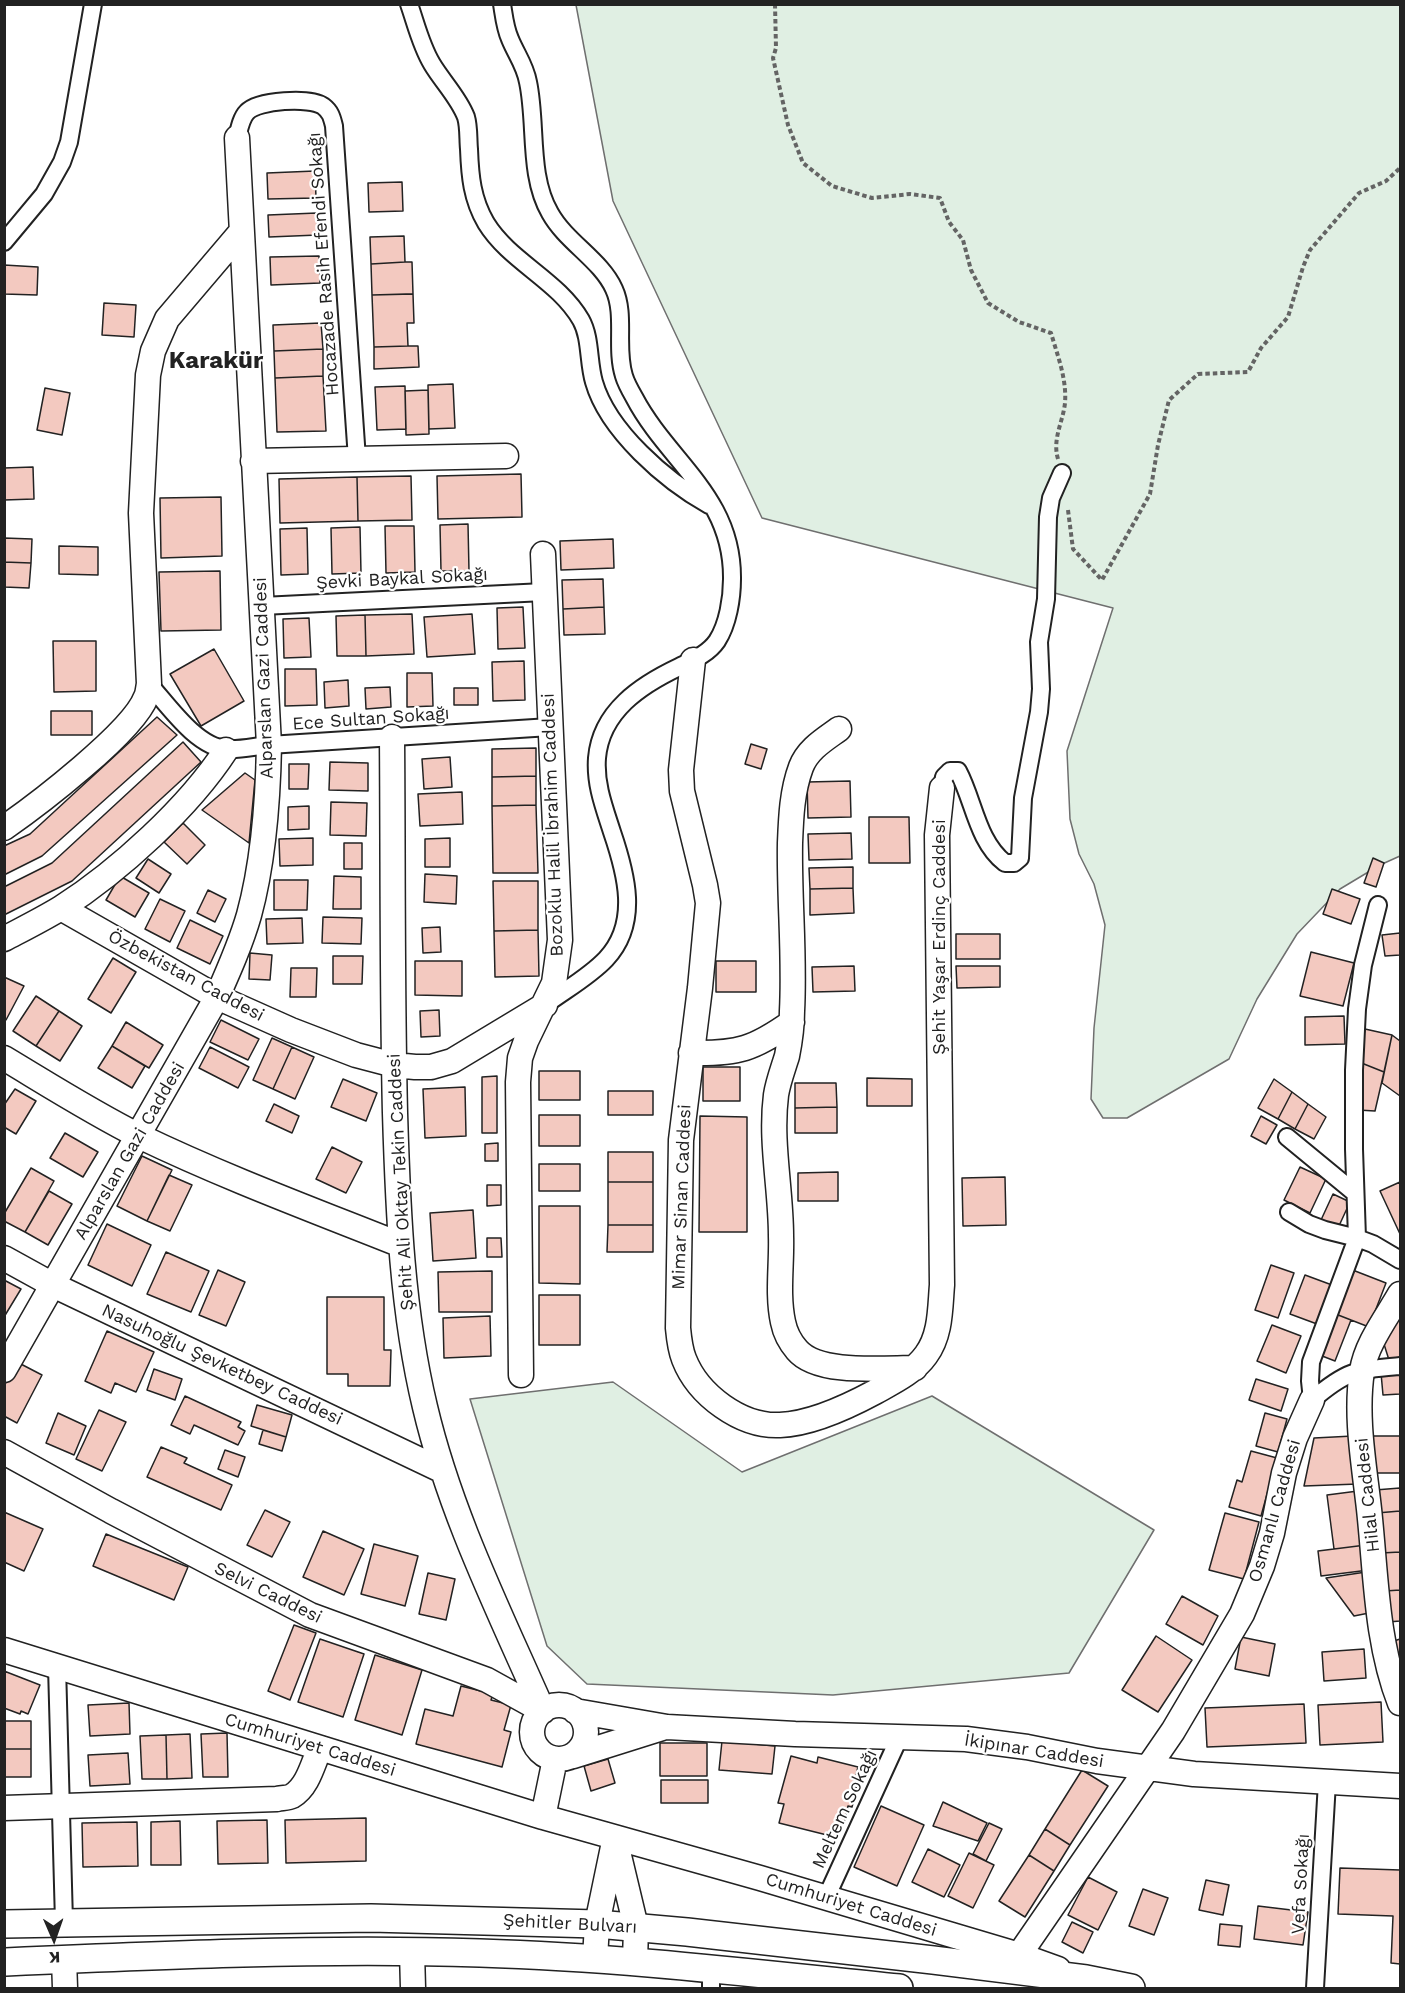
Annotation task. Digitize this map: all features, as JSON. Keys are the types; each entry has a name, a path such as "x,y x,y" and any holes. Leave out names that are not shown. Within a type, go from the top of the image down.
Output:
{"main road":[{"name":"Şehitler Bulvarı","path":"4,1924 371,1918 597,1924 1086,1979 1131,1989"},
{"name":"Şehitler Bulvarı","path":"4,1962 216,1954 412,1952 635,1962 711,1979 899,1989"}],"street":[{"path":"4,242 44,194 62,162 69,142 93,4"},
{"path":"409,4 431,62 466,118 470,177 474,199 487,224 504,244 554,288 582,321 594,382 601,402 613,420 642,454 667,478 684,491 714,508"},
{"path":"502,4 509,38 523,64 528,83 540,195 564,234 608,278 615,291 623,375 645,415 690,472 714,508 727,533 731,554 730,602 718,640 707,652 632,693 616,710 603,734 597,754 596,774 601,800 626,880 628,901 626,923 617,944 606,958 545,1005"},
{"name":"Hocazade Rasih Efendi Sokağı","path":"237,138 247,112 258,106 281,101 309,101 322,105 331,114 336,150 357,459"},
{"name":"Alparslan Gazi Caddesi","path":"4,1370 140,1136 217,997 241,940 255,888 263,842 269,745 237,138"},
{"path":"4,828 46,798 114,739 146,698 149,684 141,513 148,375 153,351 167,320 242,232"},
{"path":"254,461 506,456"},
{"name":"Şehit Yaşar Erdinç Caddesi","path":"915,1368 927,1355 934,1340 942,1285 937,835 942,789 944,777 950,771 958,771 984,836 995,855 1005,863 1014,863 1020,858 1023,798 1041,690 1039,642 1046,598 1048,517 1051,498 1062,473"},
{"name":"Bozoklu Halil İbrahim Caddesi","path":"521,1375 518,1082 520,1058 554,983 560,940 543,554"},
{"name":"Şevki Baykal Sokağı","path":"262,606 544,592"},
{"name":"Mimar Sinan Caddesi","path":"693,660 681,770 682,791 708,903 702,977 681,1140 679,1344 691,1374 714,1400 751,1421 782,1425 801,1421 863,1398 915,1368"},
{"path":"4,939 61,908 117,865 198,789 226,750 209,745 191,732 149,684"},
{"name":"Ece Sultan Sokağı","path":"226,750 269,745 550,727"},
{"path":"839,729 807,755 801,767 794,794 790,864 792,1022 789,1045 776,1095 775,1115 781,1233 780,1303 788,1337 801,1354 817,1362 835,1366 915,1368"},
{"name":"Şehit Ali Oktay Tekin Caddesi","path":"392,737 394,1065 401,1245 414,1354 424,1407 441,1470 458,1518 543,1711"},
{"name":"Osmanlı Caddesi","path":"1019,1955 1173,1731 1242,1614 1262,1566 1272,1533 1284,1473 1295,1438 1312,1400 1311,1362 1357,1238 1354,1070 1357,1009 1363,965 1378,905"},
{"name":"Özbekistan Caddesi","path":"61,908 217,997 356,1055 394,1065 431,1067 452,1061 545,1005"},
{"path":"691,1053 729,1053 745,1049 776,1034 792,1022"},
{"path":"4,1058 101,1116 140,1136 215,1170 401,1245"},
{"path":"1287,1137 1355,1193"},
{"path":"1289,1212 1309,1224 1373,1244 1401,1260"},
{"name":"Nasuhoğlu Şevketbey Caddesi","path":"4,1258 53,1285 441,1470"},
{"name":"Hilal Caddesi","path":"1401,1294 1371,1347 1362,1369 1359,1416 1380,1614 1387,1660 1401,1703"},
{"path":"1312,1400 1333,1382 1362,1369 1401,1366"},
{"name":"Selvi Caddesi","path":"4,1452 121,1517 310,1615 487,1680 509,1690 543,1711"},
{"name":"Cumhuriyet Caddesi","path":"4,1650 615,1839 1019,1955 1086,1979"},
{"path":"57,1666 64,1922"},
{"path":"543,1817 564,1757 584,1743 586,1734 581,1717 575,1711 559,1705 543,1711 536,1717 532,1726 534,1743 539,1751 564,1757"},
{"name":"İkipınar Caddesi","path":"575,1711 667,1727 795,1734 966,1739 1205,1775 1401,1786"},
{"name":"İkipınar Caddesi","path":"564,1757 667,1727"},
{"name":"Meltem Sokağı","path":"826,1898 900,1736"},
{"path":"4,1808 277,1799 291,1796 301,1788 320,1748"},
{"name":"Vefa Sokağı","path":"1315,1989 1327,1782"},
{"path":"595,1959 597,1924 615,1839"},
{"path":"615,1839 636,1927 635,1962"},
{"path":"412,1952 413,1989"},
{"path":"64,1959 64,1989"}],"path":[{"path":"776,4 776,48 773,58 788,125 803,162 832,186 872,198 910,194 940,198 950,222 963,240 971,270 988,303 1019,322 1051,333 1061,366 1065,402 1055,448 1062,473 1073,549 1102,580 1150,494 1158,445 1169,400 1198,374 1248,372 1261,348 1288,317 1310,250 1359,193 1386,181 1401,168"}],"green space":[{"path":"576,5 1400,5 1400,856 1340,889 1297,934 1257,999 1229,1059 1127,1118 1103,1118 1091,1099 1094,1028 1105,925 1094,884 1079,854 1070,819 1067,751 1113,608 762,518 613,201"},
{"path":"613,1382 742,1472 932,1396 1154,1530 1069,1673 833,1695 587,1684 547,1646 470,1399"}],"building":[{"path":"315,171 316,198 268,199 267,173"},
{"path":"402,182 403,211 369,212 368,183"},
{"path":"317,213 318,235 269,237 268,215"},
{"path":"404,236 405,262 371,264 370,237"},
{"path":"319,256 320,283 271,285 270,257"},
{"path":"412,262 413,294 372,295 371,264"},
{"path":"4,265 38,267 37,295 4,294"},
{"path":"413,294 414,323 407,323 408,346 374,347 372,295"},
{"path":"104,303 136,305 134,337 102,335"},
{"path":"321,323 323,349 274,351 273,325"},
{"path":"418,346 419,367 374,369 374,347"},
{"path":"323,349 323,376 275,378 274,351"},
{"path":"323,376 326,431 277,432 275,378"},
{"path":"453,384 455,428 429,429 428,385"},
{"path":"405,386 406,429 377,430 375,387"},
{"path":"45,388 70,393 62,435 37,430"},
{"path":"428,390 429,434 406,435 405,391"},
{"path":"33,467 34,499 4,500 4,468"},
{"path":"521,474 522,517 438,519 437,476"},
{"path":"411,476 412,520 358,521 357,477"},
{"path":"357,477 358,521 280,523 279,479"},
{"path":"221,497 222,556 161,558 160,498"},
{"path":"468,524 469,571 441,571 440,525"},
{"path":"385,526 414,526 415,572 386,573"},
{"path":"360,527 361,573 332,574 331,528"},
{"path":"307,528 308,574 281,575 280,529"},
{"path":"4,538 32,539 31,563 4,562"},
{"path":"613,539 614,568 561,570 560,541"},
{"path":"59,546 98,547 98,575 59,574"},
{"path":"4,562 31,563 29,588 4,587"},
{"path":"220,571 221,630 161,631 159,572"},
{"path":"603,579 604,607 563,609 562,580"},
{"path":"523,607 525,648 498,649 497,608"},
{"path":"604,607 605,634 564,635 563,609"},
{"path":"412,614 414,654 366,656 365,615"},
{"path":"472,614 475,654 427,657 424,617"},
{"path":"365,615 366,656 337,656 336,616"},
{"path":"309,618 311,657 284,658 283,619"},
{"path":"53,641 96,641 96,691 54,692"},
{"path":"214,649 244,701 201,726 170,674"},
{"path":"524,661 525,700 493,701 492,662"},
{"path":"285,669 316,669 317,705 285,706"},
{"path":"407,673 432,673 433,706 407,707"},
{"path":"348,680 349,706 325,708 324,682"},
{"path":"390,687 391,707 366,709 365,688"},
{"path":"454,688 478,688 478,705 454,705"},
{"path":"51,711 92,711 92,735 51,735"},
{"path":"157,717 177,735 42,856 4,875 4,846 30,834"},
{"path":"183,742 201,762 72,881 4,915 4,887 52,863"},
{"path":"751,744 767,749 761,769 745,764"},
{"path":"536,748 536,776 492,777 492,749"},
{"path":"450,757 452,787 424,789 422,759"},
{"path":"330,762 368,763 368,791 329,790"},
{"path":"289,764 309,764 308,789 289,789"},
{"path":"245,773 255,780 249,843 202,810"},
{"path":"536,776 536,805 492,806 492,777"},
{"path":"850,781 851,817 808,818 807,782"},
{"path":"462,792 463,824 420,826 418,794"},
{"path":"331,802 367,803 366,836 330,835"},
{"path":"536,805 538,873 493,873 492,806"},
{"path":"309,806 309,829 288,830 288,807"},
{"path":"869,817 909,817 910,863 869,863"},
{"path":"183,823 205,845 187,864 164,842"},
{"path":"851,833 852,859 809,860 808,834"},
{"path":"313,838 313,865 280,866 279,839"},
{"path":"450,838 450,867 425,867 425,839"},
{"path":"344,843 362,843 362,869 344,869"},
{"path":"1373,858 1384,863 1376,887 1364,883"},
{"path":"148,859 171,874 159,893 136,878"},
{"path":"853,867 853,888 810,889 809,868"},
{"path":"425,874 457,876 456,904 424,902"},
{"path":"120,876 149,893 135,917 106,900"},
{"path":"334,876 361,877 361,909 333,909"},
{"path":"274,880 308,880 307,910 274,910"},
{"path":"493,881 538,881 538,930 494,931"},
{"path":"853,888 854,913 810,915 810,889"},
{"path":"1332,889 1360,899 1351,924 1323,914"},
{"path":"208,890 226,899 215,922 197,913"},
{"path":"160,899 185,911 170,942 145,929"},
{"path":"323,917 362,918 361,944 322,943"},
{"path":"302,918 303,943 267,944 266,919"},
{"path":"190,920 223,936 210,964 177,948"},
{"path":"440,927 441,952 423,953 422,928"},
{"path":"538,930 539,976 495,977 494,931"},
{"path":"1400,933 1400,955 1385,956 1382,935"},
{"path":"956,934 1000,934 1000,959 956,959"},
{"path":"1311,952 1354,963 1343,1006 1300,996"},
{"path":"250,953 272,955 270,980 249,979"},
{"path":"333,956 363,956 362,984 333,984"},
{"path":"113,958 136,972 111,1013 88,999"},
{"path":"415,961 462,961 462,996 415,995"},
{"path":"716,961 756,961 756,992 716,992"},
{"path":"854,966 855,991 813,992 812,967"},
{"path":"956,966 1000,966 1000,987 957,988"},
{"path":"291,968 317,968 316,997 290,997"},
{"path":"4,977 24,986 6,1020 4,1019"},
{"path":"36,996 59,1011 36,1046 13,1031"},
{"path":"439,1010 440,1036 421,1037 420,1011"},
{"path":"59,1011 82,1026 60,1061 36,1046"},
{"path":"1344,1016 1345,1044 1305,1045 1305,1017"},
{"path":"221,1020 259,1039 248,1060 210,1042"},
{"path":"126,1022 163,1045 149,1068 112,1046"},
{"path":"1365,1029 1392,1035 1384,1072 1359,1062"},
{"path":"1392,1035 1400,1041 1400,1096 1382,1083"},
{"path":"272,1038 292,1047 273,1089 253,1080"},
{"path":"112,1046 145,1066 132,1088 98,1068"},
{"path":"210,1047 249,1067 238,1088 199,1068"},
{"path":"292,1047 314,1057 295,1099 273,1089"},
{"path":"1359,1062 1384,1072 1375,1111 1358,1110"},
{"path":"703,1067 740,1067 740,1101 703,1101"},
{"path":"539,1071 580,1071 580,1100 539,1100"},
{"path":"497,1076 497,1133 482,1133 482,1077"},
{"path":"867,1078 912,1079 912,1106 867,1106"},
{"path":"343,1079 377,1093 366,1121 331,1107"},
{"path":"1274,1079 1292,1092 1278,1119 1258,1108"},
{"path":"795,1083 836,1083 837,1107 795,1108"},
{"path":"465,1087 466,1136 425,1138 423,1089"},
{"path":"15,1089 36,1101 16,1134 4,1127 4,1105"},
{"path":"608,1091 653,1091 653,1115 608,1115"},
{"path":"1292,1092 1308,1104 1295,1129 1278,1119"},
{"path":"274,1104 299,1116 292,1133 266,1121"},
{"path":"1308,1104 1326,1117 1314,1139 1295,1129"},
{"path":"837,1107 837,1133 795,1133 795,1108"},
{"path":"539,1115 580,1115 580,1146 539,1146"},
{"path":"700,1116 747,1117 747,1232 699,1232"},
{"path":"1261,1116 1277,1125 1266,1144 1251,1136"},
{"path":"65,1133 98,1152 83,1177 50,1158"},
{"path":"498,1143 498,1161 485,1161 485,1144"},
{"path":"332,1147 362,1162 346,1193 316,1179"},
{"path":"608,1152 653,1152 653,1182 608,1182"},
{"path":"142,1156 172,1170 147,1221 117,1206"},
{"path":"539,1164 580,1164 580,1191 539,1191"},
{"path":"1300,1167 1326,1179 1310,1213 1284,1200"},
{"path":"31,1168 54,1181 25,1232 4,1221 4,1214"},
{"path":"838,1172 838,1201 798,1201 798,1173"},
{"path":"169,1175 192,1185 170,1231 147,1221"},
{"path":"1005,1177 1006,1225 963,1226 962,1178"},
{"path":"608,1182 653,1182 653,1225 608,1225"},
{"path":"1400,1182 1400,1234 1380,1191"},
{"path":"487,1185 501,1185 501,1205 487,1206"},
{"path":"49,1191 72,1204 48,1245 25,1232"},
{"path":"1333,1194 1350,1202 1338,1228 1321,1220"},
{"path":"539,1206 580,1206 580,1284 539,1283"},
{"path":"473,1210 476,1258 433,1261 430,1213"},
{"path":"107,1224 151,1245 132,1286 88,1265"},
{"path":"608,1225 653,1225 653,1252 607,1252"},
{"path":"487,1238 501,1238 502,1257 487,1257"},
{"path":"166,1252 209,1271 191,1312 147,1294"},
{"path":"1271,1265 1294,1273 1278,1318 1255,1310"},
{"path":"1350,1269 1386,1283 1369,1327 1333,1313"},
{"path":"218,1270 245,1282 226,1326 199,1315"},
{"path":"492,1271 492,1312 439,1312 438,1272"},
{"path":"1305,1275 1332,1285 1317,1324 1290,1314"},
{"path":"4,1280 21,1289 4,1317"},
{"path":"539,1295 580,1295 580,1345 539,1345"},
{"path":"327,1297 384,1297 384,1350 391,1350 390,1386 348,1386 348,1374 327,1374"},
{"path":"1400,1309 1400,1360 1389,1360 1383,1341"},
{"path":"1333,1313 1351,1320 1335,1361 1317,1354"},
{"path":"490,1316 491,1356 444,1358 443,1318"},
{"path":"1272,1325 1301,1336 1286,1373 1257,1361"},
{"path":"107,1331 154,1352 136,1392 115,1383 111,1393 85,1381"},
{"path":"17,1362 42,1375 17,1423 4,1416 4,1386"},
{"path":"154,1369 182,1379 175,1400 147,1390"},
{"path":"1400,1371 1400,1394 1383,1395 1381,1373"},
{"path":"1256,1379 1288,1389 1281,1411 1249,1400"},
{"path":"185,1396 241,1422 238,1427 245,1431 238,1445 194,1425 190,1434 171,1425"},
{"path":"257,1405 292,1415 286,1437 251,1426"},
{"path":"99,1410 126,1422 102,1471 76,1459"},
{"path":"58,1413 86,1426 74,1455 46,1443"},
{"path":"1265,1413 1287,1419 1278,1452 1256,1446"},
{"path":"263,1430 286,1437 282,1451 259,1444"},
{"path":"1353,1436 1358,1484 1304,1486 1314,1438"},
{"path":"1373,1436 1400,1436 1400,1473 1373,1473"},
{"path":"161,1447 187,1458 184,1463 232,1485 221,1510 147,1477"},
{"path":"225,1450 245,1457 238,1477 218,1469"},
{"path":"1251,1451 1277,1458 1261,1516 1229,1507 1237,1480 1242,1482"},
{"path":"1400,1488 1400,1511 1377,1513 1375,1490"},
{"path":"1358,1491 1366,1545 1334,1549 1327,1495"},
{"path":"265,1510 290,1522 272,1557 247,1545"},
{"path":"1400,1511 1400,1552 1381,1553 1377,1513"},
{"path":"4,1512 43,1529 24,1571 4,1562"},
{"path":"1225,1513 1259,1522 1244,1579 1209,1570"},
{"path":"323,1531 364,1549 344,1595 303,1577"},
{"path":"106,1534 188,1567 174,1600 93,1566"},
{"path":"374,1544 418,1556 405,1606 361,1594"},
{"path":"1366,1545 1369,1570 1321,1576 1318,1551"},
{"path":"1400,1552 1400,1590 1385,1591 1381,1553"},
{"path":"1366,1572 1369,1613 1354,1616 1326,1578"},
{"path":"428,1573 455,1579 446,1620 419,1614"},
{"path":"1400,1590 1400,1621 1388,1622 1385,1591"},
{"path":"1182,1596 1218,1616 1203,1645 1166,1624"},
{"path":"294,1625 316,1633 290,1700 268,1691"},
{"path":"1156,1636 1192,1660 1158,1712 1122,1690"},
{"path":"1241,1637 1275,1644 1269,1676 1235,1669"},
{"path":"320,1639 364,1654 343,1717 298,1702"},
{"path":"1400,1639 1400,1665 1394,1641"},
{"path":"1364,1649 1366,1678 1324,1681 1322,1652"},
{"path":"375,1655 422,1670 402,1735 355,1720"},
{"path":"4,1671 40,1685 28,1714 21,1711 20,1714 4,1708"},
{"path":"461,1686 493,1694 491,1700 511,1705 504,1730 511,1732 502,1767 416,1744 425,1709 453,1716"},
{"path":"1381,1702 1383,1742 1320,1745 1318,1705"},
{"path":"129,1703 130,1734 90,1736 88,1705"},
{"path":"1304,1704 1306,1743 1207,1747 1205,1708"},
{"path":"4,1721 31,1721 31,1749 4,1749"},
{"path":"227,1733 228,1777 203,1777 201,1734"},
{"path":"190,1734 192,1778 167,1779 166,1735"},
{"path":"166,1735 167,1779 142,1779 140,1736"},
{"path":"722,1741 775,1746 772,1774 719,1770"},
{"path":"660,1743 707,1743 707,1776 660,1776"},
{"path":"4,1749 31,1749 31,1777 4,1777"},
{"path":"128,1753 130,1784 90,1786 88,1755"},
{"path":"791,1756 817,1763 818,1757 858,1767 853,1787 857,1788 852,1807 848,1806 844,1823 839,1822 835,1837 779,1823 784,1804 778,1803"},
{"path":"608,1759 615,1783 591,1791 584,1766"},
{"path":"1082,1770 1108,1786 1070,1845 1045,1829"},
{"path":"661,1780 708,1780 708,1803 661,1803"},
{"path":"943,1802 987,1823 978,1841 933,1826"},
{"path":"881,1806 924,1825 897,1886 854,1867"},
{"path":"366,1818 366,1861 286,1863 285,1820"},
{"path":"267,1820 268,1863 218,1864 217,1821"},
{"path":"180,1821 181,1865 151,1865 151,1822"},
{"path":"137,1822 138,1866 83,1867 82,1823"},
{"path":"989,1823 1002,1829 986,1861 973,1854"},
{"path":"1045,1829 1070,1845 1054,1871 1029,1855"},
{"path":"928,1849 960,1865 944,1897 912,1882"},
{"path":"969,1853 994,1865 973,1908 948,1896"},
{"path":"1029,1855 1054,1871 1025,1917 999,1901"},
{"path":"1340,1868 1400,1870 1400,1964 1391,1963 1393,1916 1338,1914"},
{"path":"1088,1877 1117,1892 1098,1930 1068,1915"},
{"path":"1206,1880 1229,1885 1223,1915 1199,1910"},
{"path":"1143,1889 1168,1898 1154,1935 1129,1926"},
{"path":"1258,1906 1308,1912 1303,1945 1254,1939"},
{"path":"1072,1922 1093,1932 1083,1953 1062,1942"},
{"path":"1220,1924 1242,1926 1240,1947 1218,1945"}],"district":[{"name":"Karakür","path":"216,361"}]}
